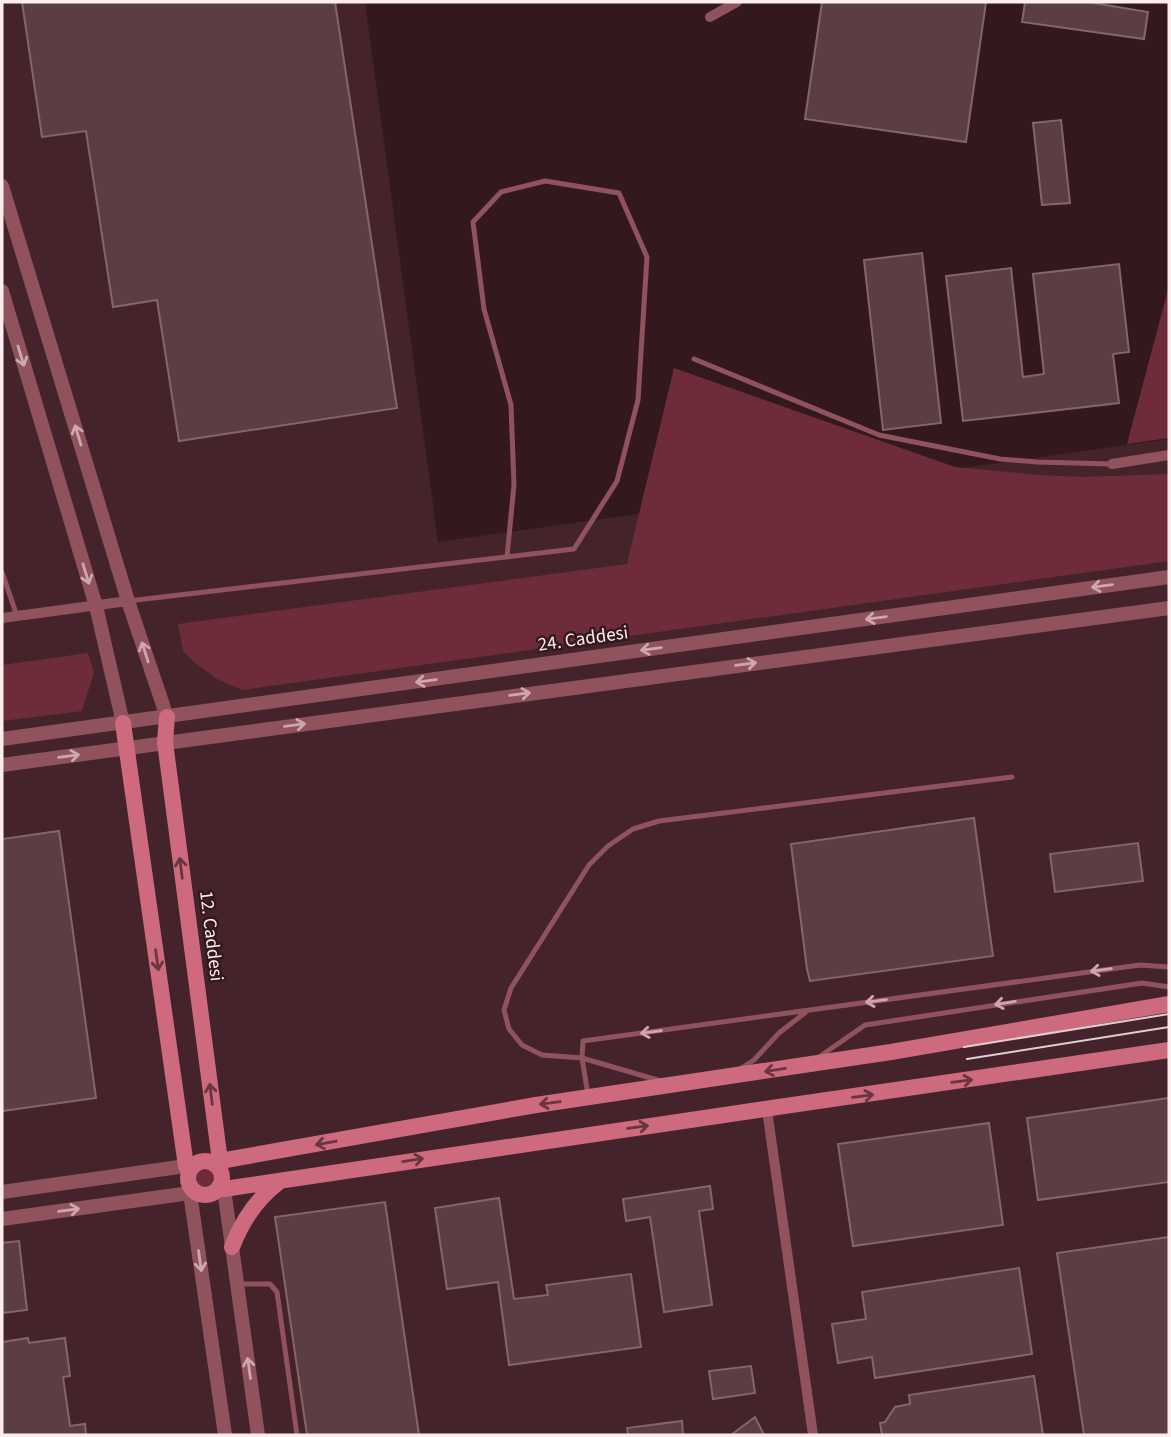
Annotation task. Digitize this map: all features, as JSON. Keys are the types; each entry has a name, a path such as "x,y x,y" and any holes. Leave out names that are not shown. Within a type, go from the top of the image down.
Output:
{"main road":[{"name":"12. Caddesi","path":"167,717 165,742 218,1163"},
{"path":"123,723 188,1180 192,1192 210,1194 222,1188 521,1143 766,1110 1169,1050"},
{"path":"188,1167 200,1161 218,1163 588,1098 808,1065 1169,1004"},
{"path":"218,1163 222,1188"},
{"path":"232,1247 252,1208 282,1180"}],"street":[{"path":"709,17 737,2"},
{"path":"2,186 128,601 167,717"},
{"path":"2,291 96,606 123,723"},
{"path":"1112,464 1169,455"},
{"name":"24. Caddesi","path":"2,739 1169,577"},
{"path":"2,618 128,601"},
{"path":"2,765 1169,608"},
{"path":"766,1110 813,1435"},
{"path":"2,1192 188,1167"},
{"path":"222,1188 258,1435"},
{"path":"2,1219 192,1192 225,1435"}],"lane":[{"path":"128,601 507,557 574,549 617,481 638,400 647,257 618,193 545,181 501,192 473,222 484,309 511,405 514,485 507,557"},
{"path":"694,359 879,435 1000,459 1112,464"},
{"path":"2,574 17,616"},
{"path":"674,1085 582,1058 542,1055 522,1045 509,1029 504,1010 510,988 589,865 608,846 633,829 659,821 1012,777"},
{"path":"588,1098 582,1058 583,1041 1140,965 1169,967"},
{"path":"808,1065 865,1025 1142,982 1169,987"},
{"path":"725,1077 754,1060 779,1033 809,1010"},
{"path":"237,1284 270,1284 277,1292 297,1435"}],"shaded area":[{"path":"2,2 365,2 438,542 1169,439 1169,1435 2,1435"},
{"path":"1169,286 1169,438 1127,444"},
{"path":"674,368 955,467 1082,477 1169,474 1169,561 242,690 217,679 183,651 178,624 627,564"},
{"path":"88,653 94,672 82,711 2,721 2,665"},
{"path":"205,1167 215,1174 216,1178 209,1188 205,1189 195,1182 194,1178 201,1168"}],"building":[{"path":"22,2 335,2 397,408 179,441 157,300 113,307 86,131 42,137"},
{"path":"822,2 986,2 966,142 805,119"},
{"path":"1025,2 1088,2 1148,12 1144,39 1022,22"},
{"path":"1061,120 1070,203 1042,205 1033,123"},
{"path":"922,253 941,423 883,430 864,260"},
{"path":"1119,264 1129,352 1113,354 1119,403 963,421 946,276 1011,268 1023,377 1044,374 1033,274"},
{"path":"974,818 993,956 810,981 791,844"},
{"path":"59,831 96,1098 2,1111 2,839"},
{"path":"1138,843 1143,881 1055,892 1050,854"},
{"path":"1169,1098 1169,1182 1038,1200 1027,1118"},
{"path":"989,1123 1003,1225 853,1246 838,1144"},
{"path":"710,1186 713,1209 699,1211 712,1305 664,1312 650,1217 626,1221 623,1199"},
{"path":"499,1198 514,1299 548,1295 546,1285 631,1274 641,1347 509,1365 498,1282 447,1289 435,1208"},
{"path":"385,1202 419,1435 307,1435 275,1217"},
{"path":"1169,1237 1169,1435 1084,1435 1057,1253"},
{"path":"19,1241 27,1310 2,1313 2,1243"},
{"path":"1019,1268 1032,1354 875,1378 872,1357 838,1363 832,1324 866,1319 862,1292"},
{"path":"28,1338 29,1343 65,1338 70,1376 63,1377 70,1426 85,1424 86,1435 2,1435 2,1342"},
{"path":"751,1366 755,1393 713,1399 709,1371"},
{"path":"1034,1376 1043,1435 882,1435 880,1423 885,1422 895,1407 910,1404 909,1395"},
{"path":"755,1417 764,1435 731,1435"},
{"path":"682,1421 683,1435 628,1435 627,1428"}],"tram line":[{"path":"964,1047 1169,1014"},
{"path":"967,1059 1169,1027"}]}
